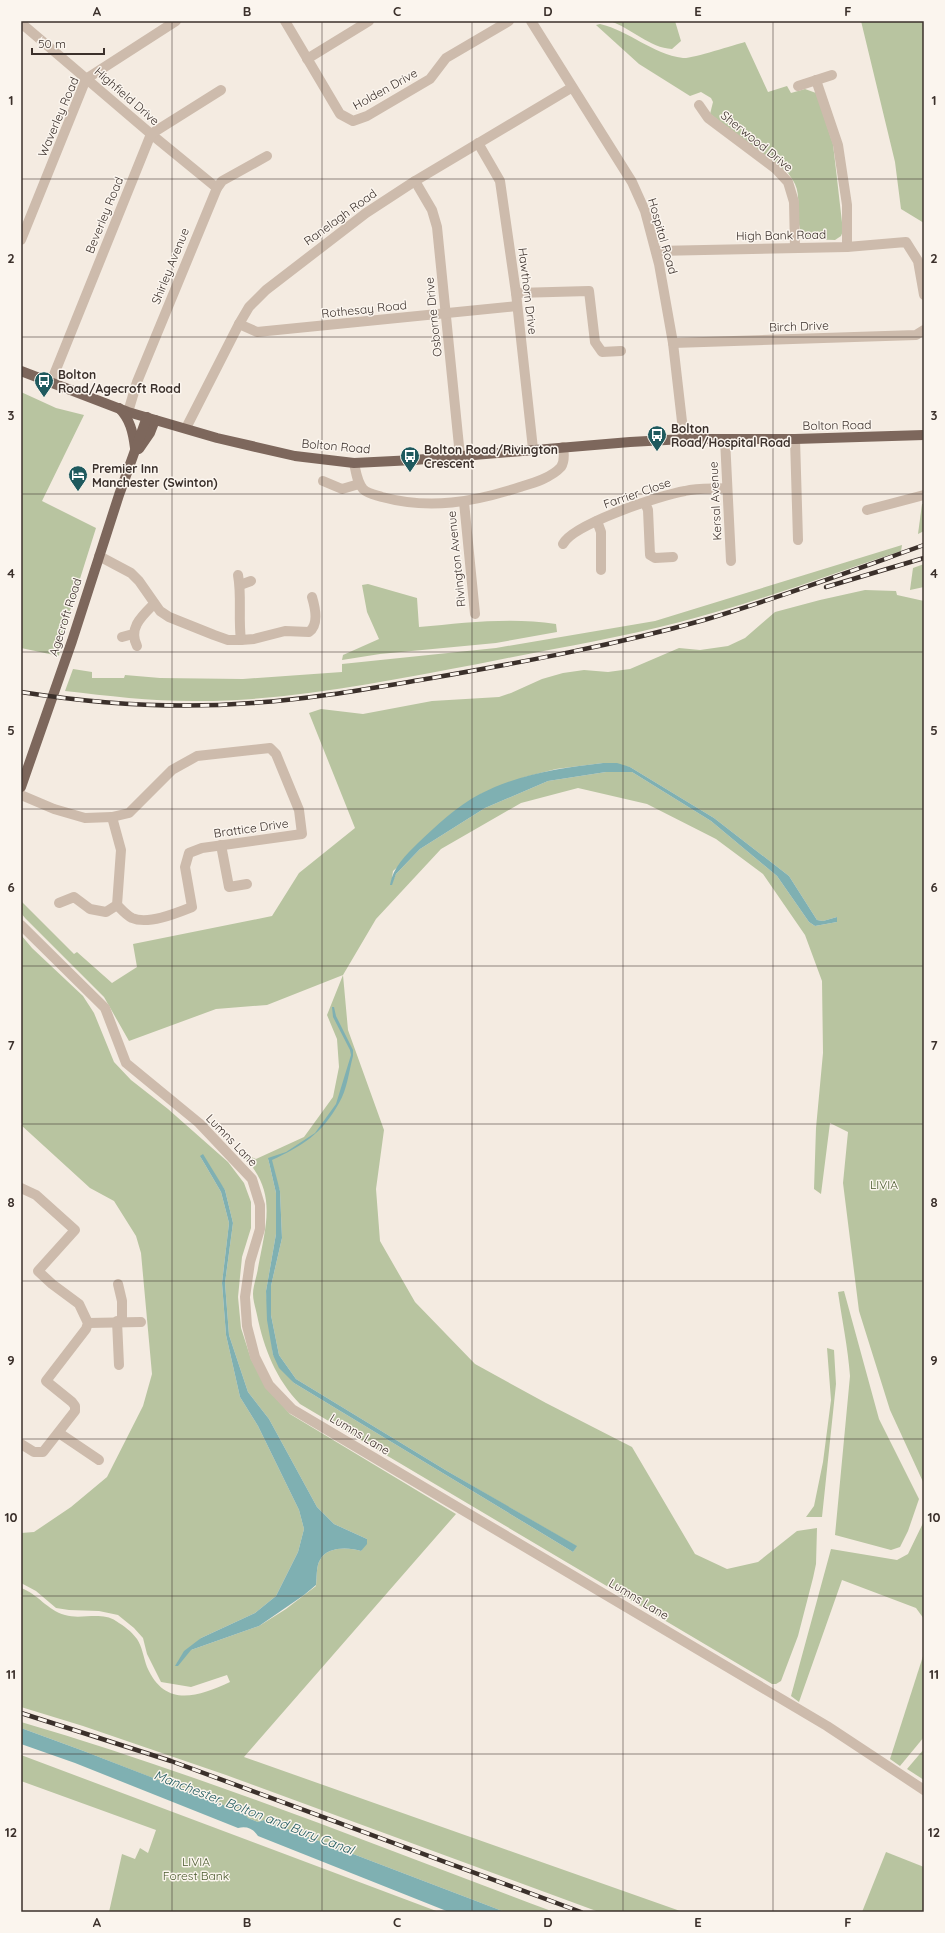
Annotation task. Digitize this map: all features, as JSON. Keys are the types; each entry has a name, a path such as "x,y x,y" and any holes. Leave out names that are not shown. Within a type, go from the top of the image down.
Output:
{"main road":[{"name":"Bolton Road","path":"21,371 123,410 217,438 295,456 354,463 377,463 533,449 684,439 795,439 924,435"},
{"path":"123,410 132,428 135,452"},
{"name":"Agecroft Road","path":"21,787 23,775 72,641 118,495 135,452 151,418"}],"street":[{"name":"Waverley Road","path":"21,240 86,79 176,21"},
{"name":"Holden Drive","path":"285,21 340,114 348,120 360,120 430,79 446,58 509,21"},
{"path":"307,59 369,21"},
{"name":"Hospital Road","path":"531,21 571,88 632,182 645,211 656,251 674,343 684,439"},
{"name":"Highfield Drive","path":"21,23 217,188"},
{"path":"798,86 832,74"},
{"path":"816,80 838,145 847,205 847,247"},
{"name":"Ranelagh Road","path":"186,428 239,324 249,307 266,290 366,213 415,181 571,88"},
{"path":"151,134 221,90"},
{"name":"Sherwood Drive","path":"699,105 708,118 776,169 788,182 794,202 795,248"},
{"name":"Beverley Road","path":"51,382 151,134"},
{"name":"Hawthorn Drive","path":"478,143 500,181 516,293 533,449"},
{"name":"Shirley Avenue","path":"123,410 137,382 217,188 222,181 267,156"},
{"name":"Osborne Drive","path":"415,181 432,210 437,227 460,456"},
{"name":"High Bank Road","path":"656,251 847,247 906,242 918,261 924,295"},
{"path":"516,293 589,291 595,342 602,352 621,351"},
{"name":"Rothesay Road","path":"239,324 257,332 517,306"},
{"name":"Birch Drive","path":"674,343 916,335 924,330"},
{"name":"Kersal Avenue","path":"725,439 731,561"},
{"path":"795,439 798,540"},
{"path":"354,463 360,484 367,492 399,501 432,504 464,502 489,497 539,481 561,467 564,461 563,447"},
{"path":"323,481 342,489 360,484"},
{"name":"Farrier Close","path":"563,544 566,538 597,521 646,502 685,490 727,488"},
{"path":"868,510 924,495"},
{"name":"Rivington Avenue","path":"464,502 475,614"},
{"path":"646,502 648,510 650,555 655,558 673,557"},
{"path":"597,521 601,532 601,570"},
{"path":"99,556 131,573 139,581 154,604 169,617 221,638 241,640 254,639 285,631 309,632 314,626 315,613 312,597"},
{"path":"241,640 238,615 239,580 251,581"},
{"path":"136,646 133,634 135,626 140,618 154,604"},
{"path":"122,637 133,634"},
{"name":"Brattice Drive","path":"21,795 54,810 85,818 112,817 129,813 172,770 196,756 270,748 276,754 299,810 302,834 202,848 189,853 185,867 192,907 172,915 150,919 134,918 118,905"},
{"path":"59,903 74,897 90,909 106,912 118,905 121,850 112,817"},
{"path":"221,845 230,887 247,884"},
{"name":"Lumns Lane","path":"21,925 105,1008 126,1063 199,1123 252,1179 260,1205 260,1229 250,1262 245,1297 247,1326 255,1357 269,1385 292,1409 827,1726 924,1790"},
{"path":"21,1188 36,1196 75,1230 38,1271 57,1288 79,1304 88,1323 86,1329 46,1381 75,1406 75,1411 46,1449 39,1453 32,1451 21,1444"},
{"path":"118,1284 122,1301 119,1365"},
{"path":"88,1323 120,1321 140,1322"},
{"path":"59,1433 87,1454 99,1460"}],"green space":[{"path":"610,21 675,21 681,41 672,49 664,48 648,42 618,24"},
{"path":"861,21 924,21 924,223 901,209 895,162"},
{"path":"600,24 611,27 661,52 683,58 688,58 745,42 768,92 787,86 791,93 805,89 816,93 833,144 843,231 841,236 835,240 806,239 802,233 798,220 797,191 795,184 788,173 710,114 713,102 711,98 701,92 690,96 639,64 596,25"},
{"path":"21,392 56,408 84,415 42,501 96,528 61,639 59,656 21,648"},
{"path":"922,504 924,504 924,531 918,534"},
{"path":"902,545 901,551 763,598 680,622 580,644 372,683 264,698 193,701 161,700 65,691 73,669 92,672 92,678 124,678 125,675 160,678 243,679 342,672 342,664 496,648 655,621"},
{"path":"924,564 924,587 910,590 913,568"},
{"path":"368,584 417,598 419,627 470,622 522,621 556,624 557,632 496,643 380,654 342,660 343,655 379,639 367,612 362,585"},
{"name":"LIVIA","path":"865,590 896,591 897,595 924,601 924,1484 890,1410 859,1311 843,1183 848,1132 830,1123 821,1194 814,1189 816,1128 823,1053 822,981 805,935 763,874 716,839 647,804 578,788 521,803 441,849 376,919 343,975 267,1005 216,1009 129,1041 104,997 21,913 21,901 74,954 77,952 112,983 137,967 133,944 272,916 299,873 355,828 309,713 321,709 363,714 432,701 499,697 542,679 563,673 584,670 608,672 630,669 679,648 700,650 728,646 745,638 775,612","holes":["603,763 630,767 714,818 789,876 817,920 823,921 837,917 837,922 815,926 809,922 777,876 711,821 632,772 606,772 548,781 485,808 420,849 396,874 391,885 393,871 481,794 525,777 556,769"]},
{"path":"21,935 32,948 83,996 94,1013 114,1062 131,1080 168,1109 228,1162 244,1183 251,1202 251,1228 242,1257 238,1297 241,1328 251,1359 266,1387 290,1414 456,1514 244,1757 683,1912 599,1912 226,1775 83,1726 21,1707 21,1588 33,1594 59,1613 78,1617 97,1616 110,1618 122,1625 139,1642 147,1667 154,1680 163,1689 172,1694 183,1696 194,1695 206,1692 230,1682 227,1675 191,1687 161,1682 147,1654 143,1638 134,1628 118,1615 99,1611 56,1608 36,1591 21,1583 21,1533 34,1532 71,1507 107,1477 143,1406 152,1374 141,1253 136,1236 114,1201 90,1188 21,1125","holes":["200,1156 225,1190 233,1223 225,1283 229,1335 248,1392 269,1419 317,1507 334,1524 367,1539 361,1551 345,1548 333,1550 323,1555 318,1565 316,1586 286,1609 259,1626 191,1650 201,1638 255,1613 276,1596 298,1552 304,1529 299,1510 258,1426 240,1397 226,1335 222,1283 229,1223 221,1192"]},
{"path":"343,975 348,1030 384,1130 376,1189 380,1241 415,1302 475,1364 546,1403 632,1447 695,1554 727,1569 758,1562 797,1531 817,1528 816,1564 813,1578 798,1636 781,1681 776,1684 772,1684 300,1404 284,1384 267,1352 253,1297 266,1220 265,1192 260,1179 239,1152 256,1159 304,1137 333,1097 339,1067 337,1039 327,1015","holes":["268,1158 280,1191 282,1238 271,1286 271,1315 279,1355 296,1379 447,1471 576,1546 573,1552 294,1383 273,1355 266,1291 276,1234 276,1193"]},
{"path":"844,1291 879,1419 919,1499 908,1531 900,1547 891,1550 835,1535 850,1376 838,1292"},
{"path":"827,1348 834,1350 836,1384 822,1517 806,1517 814,1506 823,1462 831,1400"},
{"path":"924,1521 924,1619 916,1608 842,1580 799,1702 791,1696 831,1549 897,1560 908,1554"},
{"path":"924,1653 924,1737 900,1766 890,1759"},
{"path":"21,1722 223,1788 554,1912 505,1912 264,1820 258,1822 248,1818 243,1813 21,1728"},
{"path":"924,1749 924,1780 907,1769"},
{"name":"LIVIA Forest Bank","path":"21,1755 439,1912 109,1912 122,1854 135,1859 140,1848 148,1853 156,1830 21,1781"},
{"path":"886,1852 924,1867 924,1912 862,1912"}],"water":[{"path":"603,763 617,763 630,767 714,818 789,876 817,920 823,921 837,917 837,922 815,926 809,922 777,876 711,821 632,772 606,772 548,781 485,808 420,849 396,874 392,885 390,885 397,867 409,852 448,816 463,804 480,794 509,781 540,773"},
{"path":"332,1007 334,1007 336,1016 353,1050 348,1080 342,1098 326,1123 318,1131 293,1150 272,1160 280,1191 282,1238 271,1286 271,1315 279,1355 296,1379 447,1471 577,1546 573,1552 294,1383 279,1368 273,1355 267,1320 266,1291 276,1234 276,1193 268,1158 286,1152 315,1133 336,1104 351,1055 350,1050 333,1017"},
{"path":"203,1154 225,1190 233,1223 225,1283 229,1335 248,1392 269,1419 317,1507 334,1524 367,1539 367,1544 361,1551 345,1548 333,1550 323,1555 317,1569 316,1585 304,1595 259,1626 191,1650 178,1666 175,1666 184,1651 201,1638 255,1613 276,1596 298,1552 304,1529 299,1510 258,1426 240,1397 226,1335 222,1283 229,1223 221,1192 200,1156"},
{"path":"21,1728 244,1813 248,1818 258,1822 264,1820 505,1912 449,1912 258,1836 249,1828 238,1828 75,1763 21,1744"}],"railway":[{"path":"21,692 78,700 195,706 275,701 365,689 535,659 670,629 760,603 924,545"},
{"path":"826,587 924,558"},
{"path":"21,1713 171,1761 581,1912"}],"place":[{"name":"Bolton Road/Agecroft Road","path":"44,398"},
{"name":"Bolton Road/Hospital Road","path":"657,452"},
{"name":"Bolton Road/Rivington Crescent","path":"410,473"},
{"name":"Premier Inn Manchester (Swinton)","path":"78,492"}],"water label":[{"name":"Manchester, Bolton and Bury Canal","path":"254,1812"}]}
